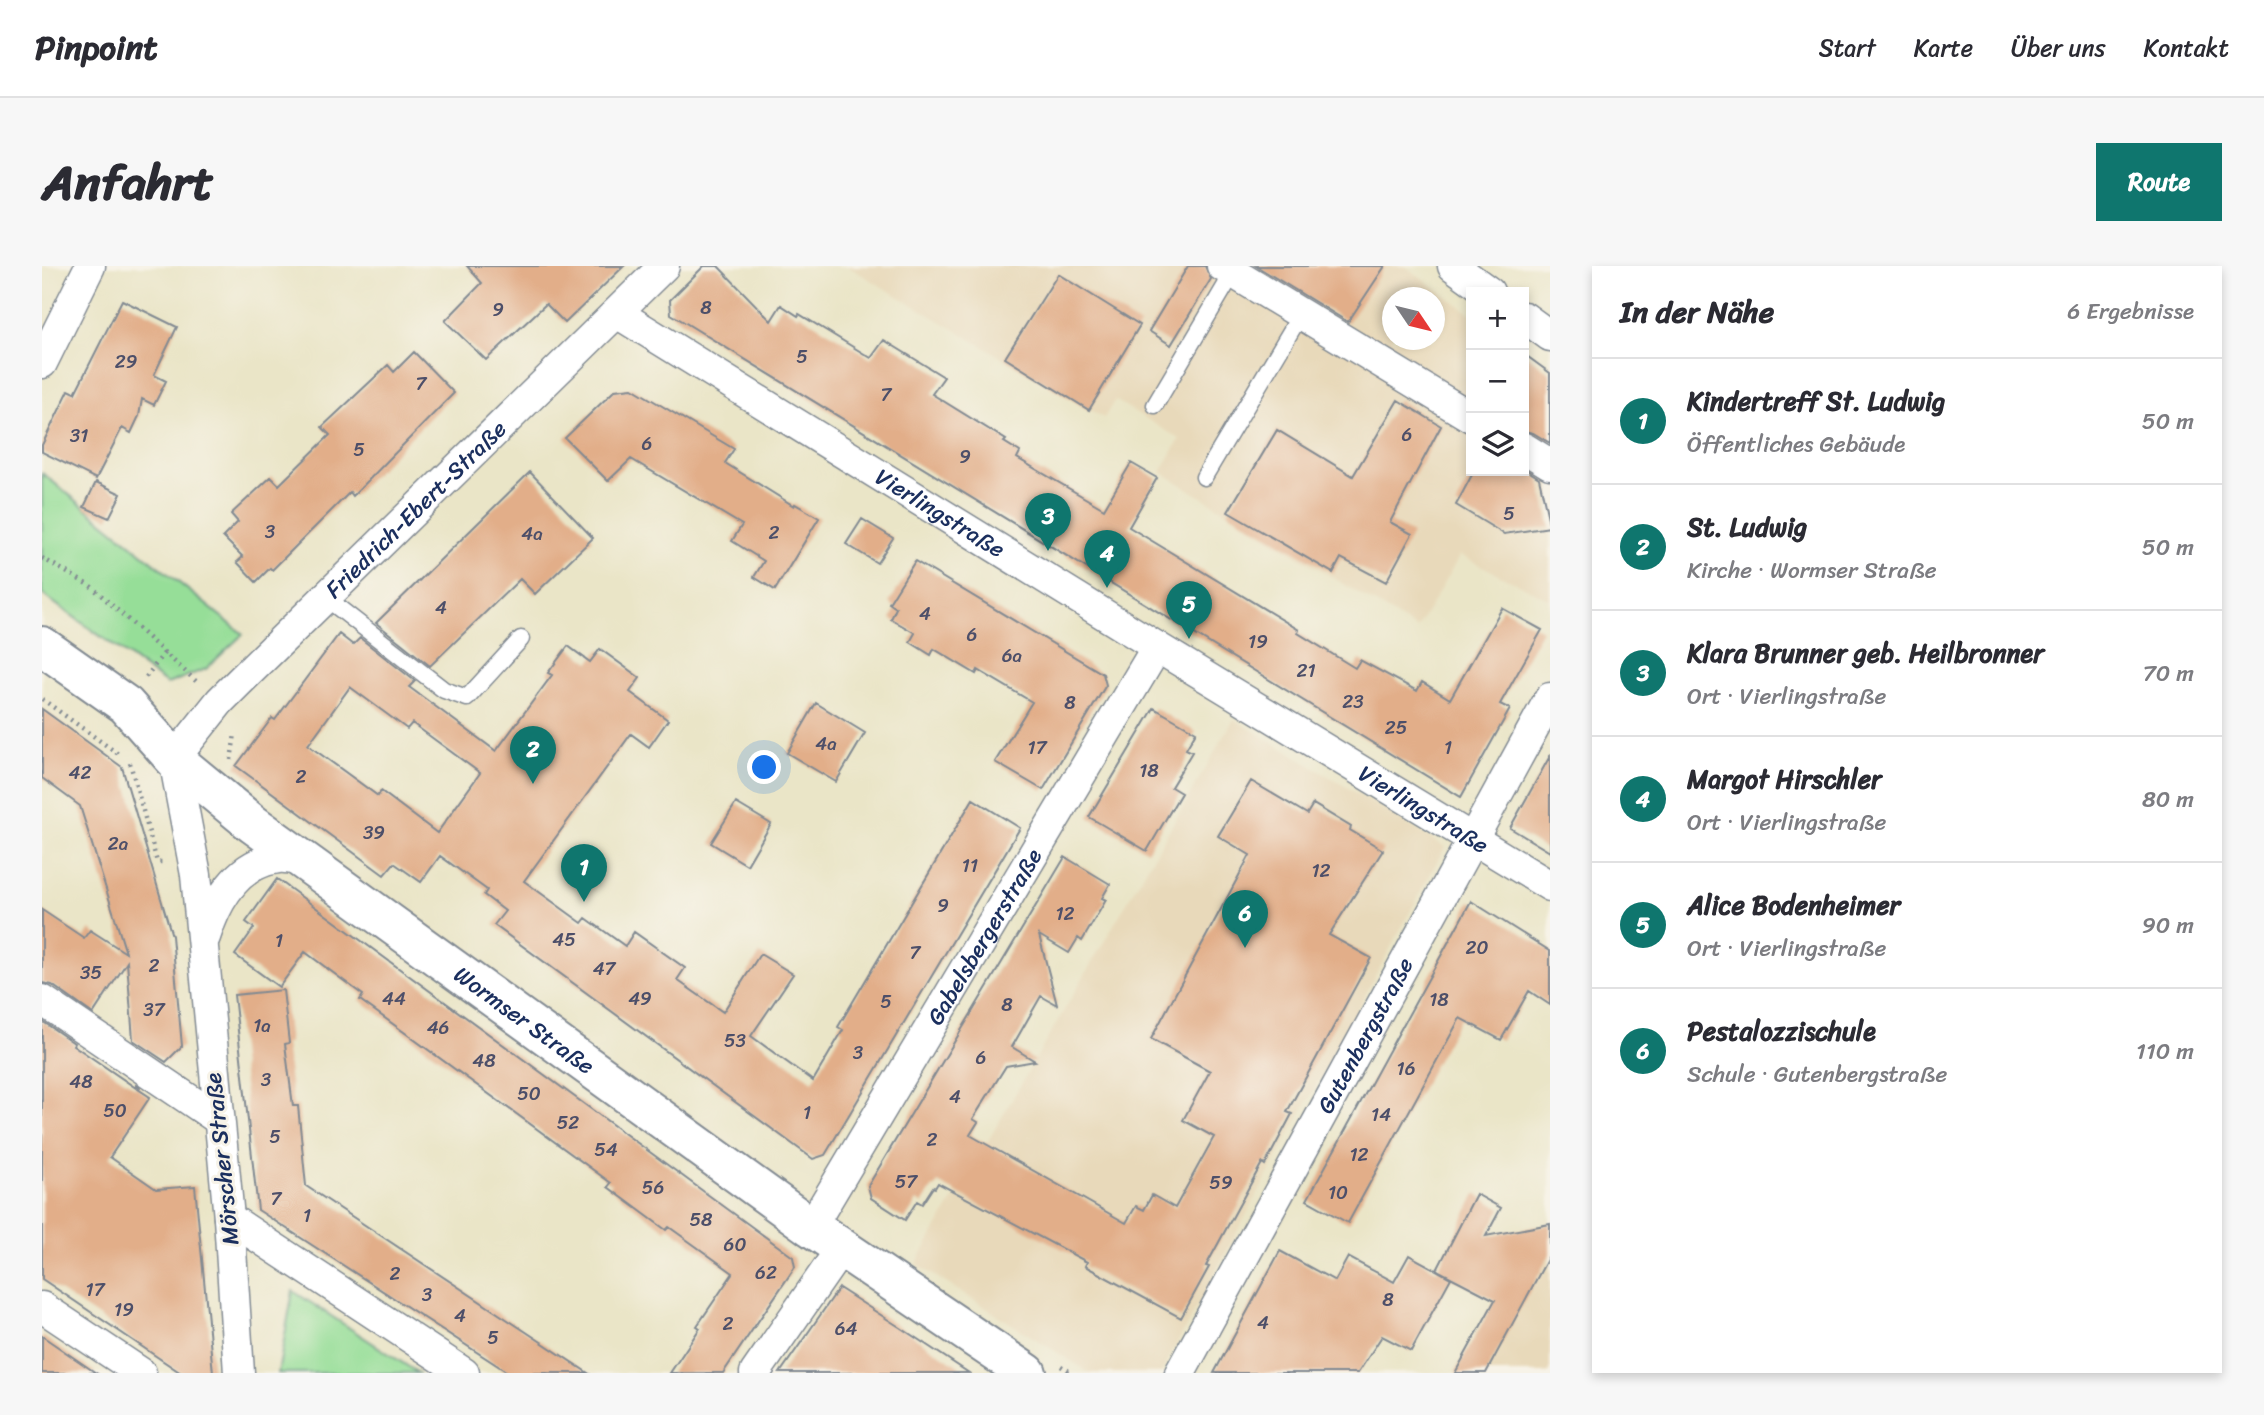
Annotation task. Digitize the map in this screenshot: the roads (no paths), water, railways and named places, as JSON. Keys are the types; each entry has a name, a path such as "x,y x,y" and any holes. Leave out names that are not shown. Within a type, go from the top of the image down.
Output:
{"street":[{"path":"42,363 90,266"},
{"name":"Friedrich-Ebert-Straße","path":"174,759 220,701 664,266"},
{"path":"1453,266 1482,287"},
{"path":"1228,269 1466,414"},
{"name":"Vierlingstraße","path":"617,313 1157,648 1550,886"},
{"path":"1529,321 1550,336"},
{"path":"1529,451 1550,464"},
{"name":"Wormser Straße","path":"42,646 126,705 174,759 253,824 826,1238 1027,1373"},
{"name":"Gabelsbergerstraße","path":"755,1373 826,1238 1157,648"},
{"name":"Gutenbergstraße","path":"1180,1373 1550,698"},
{"name":"Mörscher Straße","path":"174,759 194,860 229,1218 239,1373"},
{"name":"Mörscher Straße","path":"202,944 222,895 238,878 260,862 281,857 306,861"},
{"path":"42,1000 218,1119"},
{"path":"229,1218 464,1373"},
{"path":"42,1307 141,1373"}],"lane":[{"path":"1155,405 1228,269"},
{"path":"1203,477 1301,314"},
{"path":"326,598 444,690 467,698 521,639"}],"place":[{"name":"Klara Brunner geb. Heilbronner","path":"1048,551"},
{"name":"Margot Hirschler","path":"1107,588"},
{"name":"Alice Bodenheimer","path":"1189,639"},
{"name":"St. Ludwig","path":"533,784"},
{"name":"Kindertreff St. Ludwig","path":"584,902"},
{"name":"Pestalozzischule","path":"1245,948"}]}
